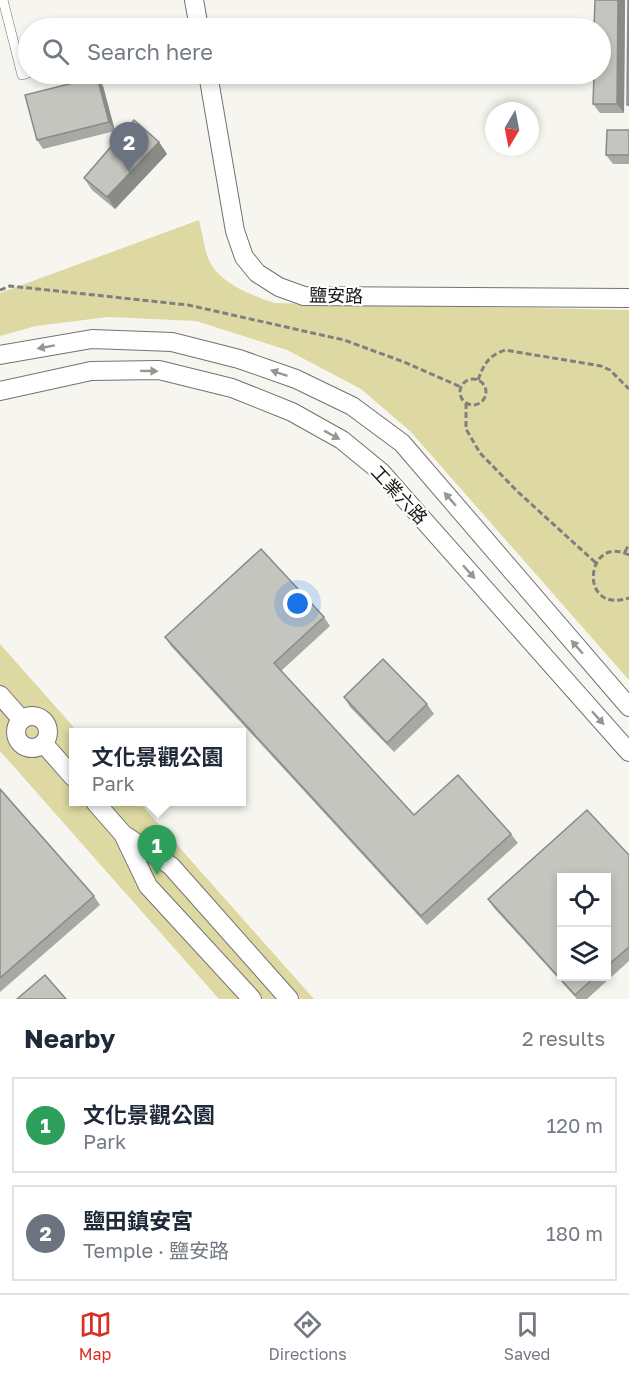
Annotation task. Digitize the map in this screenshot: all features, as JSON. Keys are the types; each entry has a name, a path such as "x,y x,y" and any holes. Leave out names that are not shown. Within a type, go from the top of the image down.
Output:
{"street":[{"path":"194,0 197,18"},
{"name":"鹽安路","path":"210,84 235,231 244,257 257,273 279,287 304,296 629,298"},
{"name":"工業六路","path":"0,355 92,339 172,342 240,359 296,379 352,406 402,443 629,707"},
{"name":"工業六路","path":"0,391 91,371 159,370 232,388 291,412 342,440 381,472 629,752"},
{"path":"0,695 22,720 32,716 46,724 49,734 44,744 69,772"},
{"path":"98,806 123,834 171,866 289,999"},
{"path":"123,834 148,886 252,999"}],"lane":[{"path":"3,0 18,59"}],"path":[{"path":"0,290 10,286 188,305 344,340 404,362 461,387"},
{"path":"478,380 484,363 494,354 505,350 601,366 610,370 629,389"},
{"path":"478,380 486,389 485,398 479,404 470,405 460,397 461,387 466,381 478,380"},
{"path":"466,403 466,429 480,453 518,492 596,563"},
{"path":"629,544 627,554 609,553 596,563 592,578 599,593 613,600 629,598"}],"shaded area":[{"path":"199,220 208,258 219,274 236,287 274,303 629,310 629,680 410,431 361,389 287,350 196,321 108,317 36,326 0,336 0,293"},
{"path":"0,644 74,728 69,728 69,806 143,806 314,999 219,999 0,751"}],"building":[{"path":"595,0 618,0 617,104 593,104 594,84 611,84 611,18 594,18"},
{"path":"628,0 629,105 627,105"},
{"path":"69,84 99,84 109,122 37,140 25,95"},
{"path":"134,120 159,142 107,197 84,178"},
{"path":"607,130 629,130 629,155 606,155"},
{"path":"261,549 324,617 274,663 414,815 458,775 511,834 421,916 165,637"},
{"path":"383,659 427,704 387,743 344,697"},
{"path":"0,789 94,896 0,978"},
{"path":"587,810 629,855 629,947 611,963 611,873 557,873 557,975 488,899"},
{"path":"45,975 66,999 17,999"},
{"path":"562,981 590,981 575,995"}],"place":[{"name":"鹽田鎮安宮","path":"129,172"},
{"name":"文化景觀公園","path":"157,875"}]}
